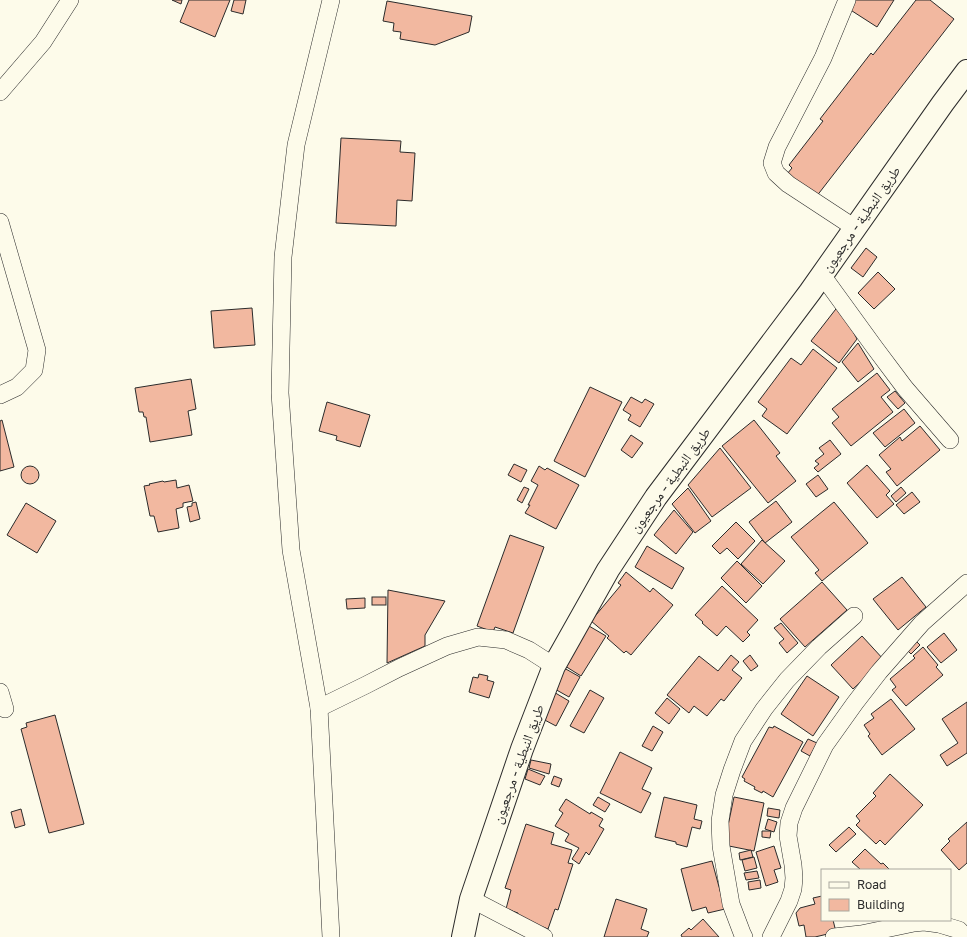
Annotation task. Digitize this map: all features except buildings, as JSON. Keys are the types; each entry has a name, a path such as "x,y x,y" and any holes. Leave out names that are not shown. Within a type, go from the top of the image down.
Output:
{"main road":[{"name":"طريق النبطية - مرجعيون","path":"463,937 471,899 522,749 554,666 608,570 656,497 822,274 967,71"}],"street":[{"path":"0,92 43,42 70,0"},
{"path":"331,0 296,145 282,265 280,393 291,542 319,708 331,937"},
{"path":"847,0 823,58 777,147 772,163 776,173 788,184 855,228"},
{"path":"0,222 37,350 34,370 17,388 0,395"},
{"path":"822,274 905,388 950,440"},
{"path":"771,937 789,901 793,889 793,865 788,836 789,823 794,808 825,745 879,672 922,623 967,583"},
{"path":"744,937 731,904 721,846 720,821 726,789 744,741 764,709 787,680 854,616"},
{"path":"319,708 447,646 478,636 506,640 529,650 554,666"},
{"path":"0,692 5,709"},
{"path":"471,899 544,937"},
{"path":"834,937 861,934 924,922 939,924 959,930 966,937"}]}
